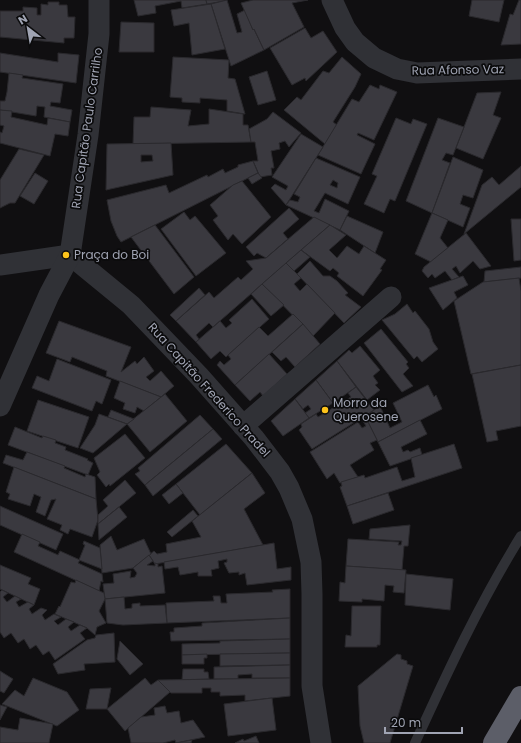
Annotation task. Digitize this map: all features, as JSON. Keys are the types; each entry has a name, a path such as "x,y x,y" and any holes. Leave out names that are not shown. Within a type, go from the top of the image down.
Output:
{"highway":[{"path":"494,743 521,697"}],"street":[{"name":"Rua Capitão Paulo Carrilho","path":"0,406 49,295 70,255 100,34 99,0"},
{"name":"Rua Afonso Vaz","path":"332,0 345,28 355,42 374,58 397,69 417,73 521,69"},
{"path":"0,265 70,255"},
{"name":"Rua Capitão Frederico Pradel","path":"70,255 131,305 199,376 243,426 280,472 289,488 302,519 311,562 312,686 321,743"},
{"path":"243,426 391,297"}],"lane":[{"path":"415,743 444,679 501,568 521,536"}],"building":[{"path":"134,0 206,0 207,4 182,8 181,1 155,6 156,13 138,16"},
{"path":"206,0 223,0 224,1 207,4"},
{"path":"227,0 237,33 242,32 237,14 245,10 253,30 254,29 264,50 231,66 211,4"},
{"path":"253,0 308,0 292,3 304,27 264,50 241,3"},
{"path":"472,0 504,0 499,22 469,16"},
{"path":"519,0 521,0 521,44 501,45 510,14 513,15"},
{"path":"48,2 59,2 59,5 67,5 68,17 75,17 74,38 64,38 64,43 0,37 0,11 23,11 23,7 37,8 37,15 41,15 41,4 48,5"},
{"path":"211,4 225,49 192,55 189,23 174,26 171,10"},
{"path":"121,22 154,23 154,52 119,52"},
{"path":"305,28 311,38 323,31 337,52 306,81 305,78 292,85 270,48"},
{"path":"0,53 58,62 58,53 79,55 76,83 0,72"},
{"path":"173,57 229,60 228,78 235,79 245,114 227,111 227,100 200,98 200,103 182,102 182,98 170,97"},
{"path":"342,57 361,74 355,87 333,122 337,125 325,144 284,110 297,97 301,100 323,71 329,73"},
{"path":"267,71 276,100 258,105 249,77"},
{"path":"9,73 23,75 22,78 63,84 60,103 51,102 50,106 72,110 70,122 44,117 45,107 37,106 36,116 0,110 0,101 5,101"},
{"path":"370,85 379,89 380,85 397,92 374,140 358,133 357,135 375,144 361,174 318,155 352,99 359,102"},
{"path":"501,92 493,115 501,118 483,159 456,148 477,93"},
{"path":"151,107 191,110 188,126 209,124 209,109 243,114 243,125 248,125 251,142 133,144 134,117 150,117"},
{"path":"0,110 12,111 11,117 47,125 48,118 70,122 68,136 55,134 50,156 0,143 0,132 2,133 4,126 0,125"},
{"path":"273,112 301,133 289,147 285,141 279,143 280,149 271,151 274,168 271,168 272,175 260,177 253,161 258,161 255,142 251,142 249,129 267,119"},
{"path":"396,118 411,124 413,119 427,124 395,201 390,199 384,213 364,204 377,176 372,174"},
{"path":"438,118 464,127 453,155 446,153 442,160 450,163 432,213 406,201"},
{"path":"301,134 323,147 286,205 271,188 275,184 286,190 288,186 272,177"},
{"path":"171,143 173,175 106,190 107,144","holes":["141,155 152,155 153,161 141,162"]},
{"path":"19,149 44,155 15,203 10,203 0,208 0,180"},
{"path":"453,157 483,170 473,198 463,195 460,204 470,208 463,227 432,213"},
{"path":"316,158 360,177 348,204 325,193 314,211 319,213 325,199 349,211 340,230 286,205 290,200 298,202 300,197 294,194","holes":["333,180 338,183 337,188 330,185"]},
{"path":"253,161 258,173 121,242 117,236 111,221 107,200 166,185 169,193 207,175 208,177 223,169 225,173 238,167 238,165"},
{"path":"521,166 521,187 464,234 482,185 492,177 499,185"},
{"path":"35,173 48,181 34,204 20,196"},
{"path":"258,173 262,178 252,184 248,178"},
{"path":"242,181 271,217 242,244 233,234 228,240 213,220 218,216 210,205 233,185"},
{"path":"289,208 299,219 283,233 288,239 266,258 257,253 254,256 246,247"},
{"path":"184,212 190,220 195,216 226,253 196,276 161,229"},
{"path":"432,213 448,220 440,238 448,248 431,262 415,254"},
{"path":"347,216 383,232 375,253 340,230"},
{"path":"314,217 330,225 213,327 209,323 196,335 199,339 196,342 176,321 209,292 214,298 238,277 241,280 253,269 246,261 266,258"},
{"path":"511,219 521,219 521,260 514,261"},
{"path":"155,225 194,277 174,294 131,237"},
{"path":"330,225 346,235 329,250 337,258 347,246 359,254 364,246 386,260 380,269 382,270 363,296 337,276 339,273 333,268 330,271 301,250"},
{"path":"466,233 491,266 480,269 473,261 460,273 456,266 452,269 459,277 452,280 445,271 435,278 432,274 428,278 422,271 424,267"},
{"path":"301,250 310,257 294,271 286,263"},
{"path":"310,261 323,276 330,276 337,281 348,293 345,295 361,307 344,323 297,274"},
{"path":"286,263 301,278 294,284 300,291 307,284 335,313 313,336 262,284"},
{"path":"521,267 521,278 484,282 485,271"},
{"path":"463,276 468,285 454,292 457,298 443,310 429,288"},
{"path":"519,278 521,291 521,365 471,374 454,301 483,282"},
{"path":"262,284 284,305 271,316 251,294"},
{"path":"199,288 205,295 176,321 170,315"},
{"path":"252,299 269,319 226,357 220,351 211,359 196,342 220,321 226,328 232,323 229,320"},
{"path":"407,304 413,313 415,311 429,329 433,342 438,349 422,362 417,356 414,359 382,320 395,314"},
{"path":"293,314 303,324 235,385 217,365 220,361 224,365 231,359 228,355 259,327 268,336"},
{"path":"59,321 131,347 121,372 135,361 137,364 144,357 154,371 146,377 150,381 161,371 174,386 161,397 106,376 107,371 72,357 70,362 46,353"},
{"path":"303,324 320,344 295,367 286,357 281,361 272,352"},
{"path":"381,329 408,362 406,364 409,368 403,374 413,386 402,392 364,343"},
{"path":"360,346 380,370 373,376 378,383 375,385 380,390 367,400 337,361 349,350 352,353"},
{"path":"269,354 287,374 263,396 260,392 250,401 235,385"},
{"path":"57,359 111,380 102,404 96,401 92,411 32,388 37,376 49,381"},
{"path":"337,361 356,387 333,403 316,380"},
{"path":"521,365 521,426 496,431 498,440 487,442 472,374"},
{"path":"316,380 333,403 309,418 305,413 311,409 308,405 303,409 295,399"},
{"path":"120,381 161,397 144,411 137,407 135,413 123,409 125,403 114,398"},
{"path":"428,385 434,397 436,395 442,409 378,442 365,416 380,406 390,428 402,422 393,403"},
{"path":"356,387 374,410 312,449 299,430 302,427 301,424 316,414 318,417 351,397 348,393"},
{"path":"165,394 187,421 150,452 127,424"},
{"path":"295,399 309,418 283,436 271,421"},
{"path":"38,400 89,417 78,448 27,431"},
{"path":"111,410 134,419 127,424 108,417"},
{"path":"99,414 127,424 93,453 80,448 95,425"},
{"path":"200,415 213,429 145,485 135,474 140,471 138,468"},
{"path":"365,416 377,440 370,443 374,450 350,465 358,477 340,483 334,473 327,479 310,452 358,422 362,428 366,426 361,418"},
{"path":"420,420 427,434 401,447 403,452 408,450 410,452 420,448 422,455 390,466 378,442"},
{"path":"15,427 42,438 43,436 56,440 55,443 66,447 65,450 88,459 87,460 93,463 88,475 8,445"},
{"path":"213,429 222,439 153,496 145,485"},
{"path":"125,434 145,458 110,486 109,484 106,487 97,475 100,472 94,458"},
{"path":"226,444 252,473 200,515 176,484"},
{"path":"454,444 462,468 347,506 340,487 342,486 341,482 364,475 365,478 397,467 402,481 415,477 411,458"},
{"path":"27,452 65,466 64,468 85,477 86,474 95,477 96,499 3,463 6,455 23,460"},
{"path":"14,467 96,499 98,520 92,537 70,529 68,534 60,530 62,525 47,519 56,499 51,500 45,516 36,512 41,497 34,494 30,506 8,499 10,494 6,492"},
{"path":"252,473 265,493 244,509 263,545 155,564 149,555 154,551 157,554 167,552 166,544 201,537 192,521"},
{"path":"125,480 136,493 98,524 98,515 108,506 103,500"},
{"path":"176,484 183,493 169,504 162,495"},
{"path":"388,493 394,510 353,524 347,506"},
{"path":"0,506 63,534 56,550 0,525"},
{"path":"119,507 127,517 99,540 98,524"},
{"path":"193,510 198,516 172,537 167,532"},
{"path":"410,525 408,546 404,546 402,570 346,566 348,539 399,542 398,545 401,545 402,541 369,539 370,529"},
{"path":"22,534 40,542 38,546 58,555 60,551 80,560 78,563 102,574 103,582 101,581 99,591 14,552"},
{"path":"111,536 117,550 144,539 151,554 133,568 102,573 100,545"},
{"path":"84,541 100,548 102,569 79,560 85,545 83,544"},
{"path":"274,543 277,569 291,567 291,580 247,585 245,573 239,575 239,572 229,573 224,563 227,562 227,559 218,561 219,568 211,570 212,576 198,576 198,572 180,575 178,567 165,569 164,562"},
{"path":"149,555 153,561 147,565 155,566 155,563 158,564 158,567 162,566 165,593 105,599 103,584 114,583 113,574 131,571 130,578 135,577 137,573 133,568"},
{"path":"0,565 31,578 28,584 40,589 34,605 0,589"},
{"path":"346,566 406,570 404,593 393,592 394,586 385,585 384,601 362,599 362,602 339,601 340,582 345,583"},
{"path":"406,574 453,579 450,610 405,605"},
{"path":"76,580 104,593 105,599 99,611 106,623 97,627 95,635 87,628 55,614 59,606 60,607 71,582 75,583"},
{"path":"290,589 290,618 167,623 166,603 214,601 213,596 220,596 221,603 227,603 226,594 273,592 272,590"},
{"path":"2,590 8,593 3,597 7,602 15,596 21,599 16,602 19,607 28,602 34,605 29,609 32,614 41,608 47,610 42,615 45,620 54,614 61,617 54,621 58,625 66,619 74,622 68,627 71,631 80,625 87,628 80,633 85,639 55,660 49,651 43,655 36,645 30,649 24,639 18,643 11,633 4,638 0,632 0,592"},
{"path":"124,597 125,609 132,608 132,604 140,603 140,606 165,605 167,623 123,625 107,623 105,599"},
{"path":"352,606 381,606 380,645 377,645 377,647 345,647 346,635 351,636"},
{"path":"290,618 290,639 171,641 170,632 174,632 174,628 202,626 202,623"},
{"path":"114,633 115,662 84,664 85,670 58,674 53,664 87,640 95,638 96,635"},
{"path":"290,639 290,653 182,655 182,644 220,643 220,641"},
{"path":"120,641 143,664 130,675 117,659"},
{"path":"290,653 290,665 220,666 220,654"},
{"path":"207,654 207,658 204,658 204,664 182,664 182,655"},
{"path":"397,654 401,655 401,659 407,661 407,664 413,666 390,743 364,743 360,726 358,686"},
{"path":"290,665 290,678 252,678 252,674 238,675 238,679 214,679 214,667"},
{"path":"183,669 204,669 204,672 208,672 209,679 182,680"},
{"path":"0,671 13,679 4,693 0,691"},
{"path":"33,678 67,692 79,710 57,726 2,704 15,690 24,696"},
{"path":"145,678 151,685 158,680 170,692 125,731 107,709"},
{"path":"290,678 290,696 245,701 245,695 220,696 220,692 211,692 211,688 202,688 202,693 171,693 158,680"},
{"path":"111,688 107,709 86,709 90,689"},
{"path":"272,698 276,730 228,736 224,704"},
{"path":"0,705 7,707 0,720"},
{"path":"165,706 167,713 179,711 181,723 193,720 205,737 176,743 175,740 163,743 131,743 128,728 141,717 155,715 154,708"},
{"path":"20,718 53,724 49,743 0,743 0,727 18,730"},
{"path":"256,736 259,743 235,743 243,739 244,741"},
{"path":"192,740 191,743 176,743"}],"place":[{"name":"Praça do Boi","path":"66,255"},
{"name":"Morro da Querosene","path":"325,410"}]}
